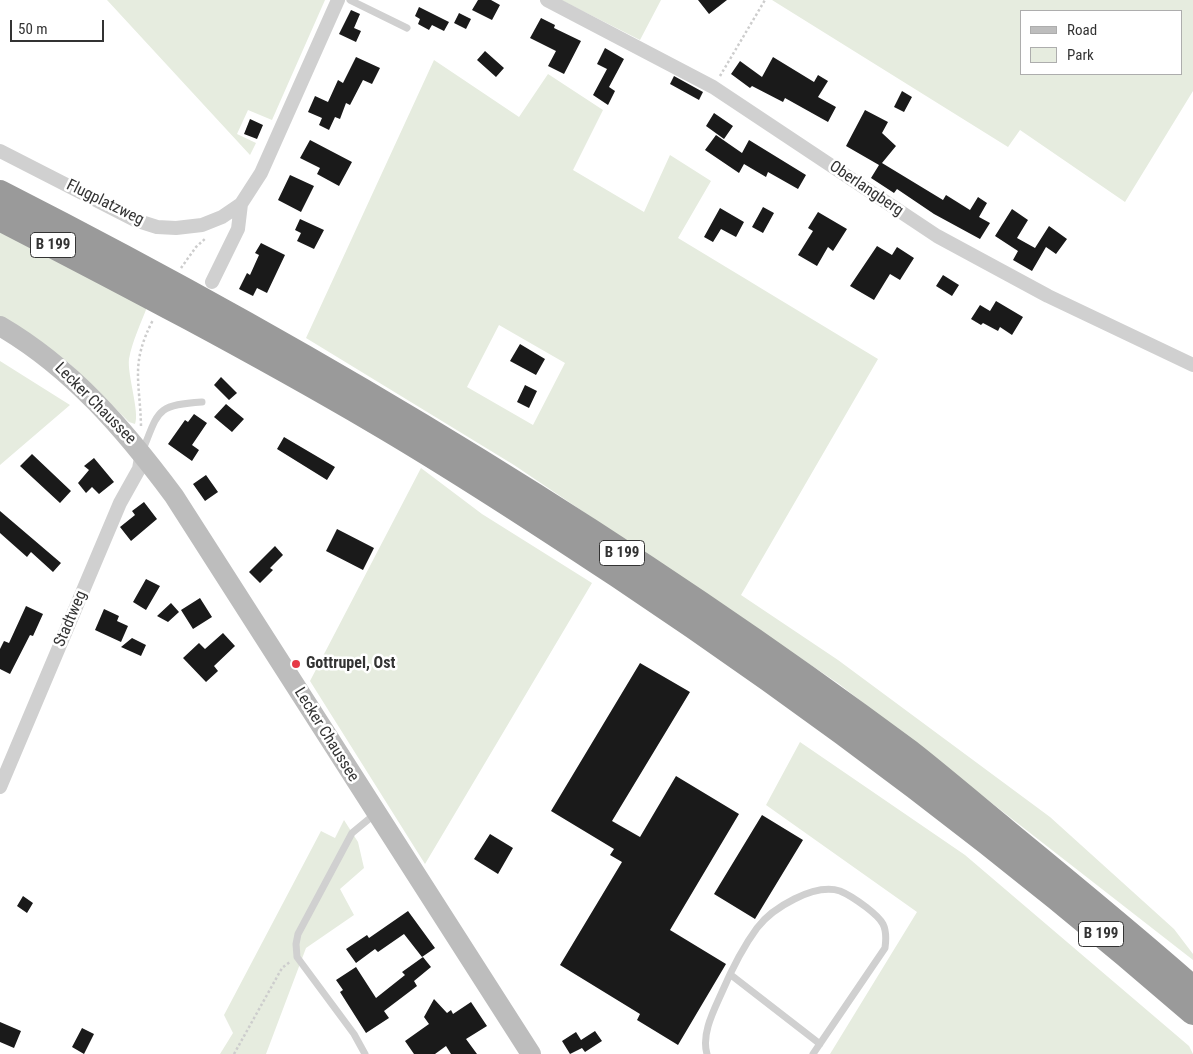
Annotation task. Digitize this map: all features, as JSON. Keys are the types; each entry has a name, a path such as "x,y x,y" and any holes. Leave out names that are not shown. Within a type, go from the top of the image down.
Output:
{"highway":[{"name":"B 199","path":"0,193 112,250 382,400 563,513 739,631 912,755 1126,930 1193,989"},
{"name":"B 199","path":"0,218 173,308 375,421 619,576 727,648 898,772 1015,863 1193,1012"}],"street":[{"name":"Flugplatzweg","path":"0,151 135,220 157,228 202,225 222,217 241,204 261,173 338,0"},
{"name":"Oberlangberg","path":"547,0 713,87 937,236 1048,296 1193,365"},
{"name":"Flugplatzweg","path":"212,282 238,229 241,204"},
{"name":"Lecker Chaussee","path":"0,326 54,363 84,389 142,452 174,496 375,814 531,1054"},
{"name":"Stadtweg","path":"0,787 120,503 139,469 142,452"}],"lane":[{"path":"350,0 407,28"},
{"path":"142,452 158,414 164,408 176,403 202,402"},
{"path":"365,1054 354,1034 298,957 296,944 298,934 352,833 375,814"},
{"path":"706,1054 709,1023 731,975 757,928 777,908 797,897 820,891 839,891 856,899 882,919 887,935 885,948 812,1054"},
{"path":"731,975 820,1044"}],"path":[{"path":"713,87 765,0"},
{"path":"181,268 196,247 209,236"},
{"path":"142,452 141,411 137,373 145,336 155,316"},
{"path":"234,1054 282,968 298,957"}],"green space":[{"path":"107,0 325,0 272,120 248,110 237,134 256,143 250,155"},
{"path":"561,0 661,0 640,40"},
{"path":"772,0 1193,0 1193,91 1125,202 1020,130 1008,147"},
{"path":"434,60 519,117 548,74 603,110 573,170 644,212 670,155 711,181 678,238 878,359 741,595 838,660 1050,817 1174,929 1193,954 1193,960 839,684 514,465 306,338","holes":["499,325 565,363 533,425 467,387"]},
{"path":"0,232 147,307 134,339 129,359 136,411 135,424 129,422 69,363 0,316"},
{"path":"0,361 70,405 0,465"},
{"path":"421,468 482,514 592,583 425,864 310,681"},
{"path":"800,742 965,855 1189,1046 1193,1054 830,1054 917,912 766,805"},
{"path":"344,820 358,842 364,868 340,889 354,915 306,948 266,1054 220,1054 233,1033 224,1015 321,831 335,838"}],"building":[{"path":"478,0 491,0 500,5 492,20 472,10"},
{"path":"698,0 727,0 709,14"},
{"path":"419,7 449,22 444,31 432,25 429,30 418,24 420,19 415,16"},
{"path":"351,10 360,14 354,28 361,31 356,42 339,34"},
{"path":"459,13 471,19 466,29 454,23"},
{"path":"541,18 555,25 554,28 581,41 564,74 548,66 556,51 530,38"},
{"path":"605,48 624,59 609,87 615,91 608,105 593,95 607,69 597,64"},
{"path":"485,51 504,68 496,77 477,60"},
{"path":"356,57 380,68 372,84 363,80 350,105 346,103 340,119 335,117 329,130 319,125 322,118 308,112 315,96 328,102 338,80 343,83"},
{"path":"773,57 814,82 818,75 828,81 818,97 836,107 828,122 785,98 783,102 752,86 750,88 731,74 740,61 762,77"},
{"path":"674,76 703,92 699,100 670,84"},
{"path":"902,91 912,97 904,112 894,107"},
{"path":"865,110 888,122 882,133 896,146 882,163 943,200 946,195 970,210 978,197 987,203 979,217 990,223 980,239 934,214 897,189 894,193 871,178 879,165 846,146"},
{"path":"714,113 733,126 724,139 706,126"},
{"path":"250,119 263,125 257,139 244,134"},
{"path":"716,135 742,153 749,140 806,175 798,189 768,172 766,177 744,164 739,173 705,150"},
{"path":"310,140 352,162 339,186 317,174 320,168 300,158"},
{"path":"290,175 314,186 301,212 278,200"},
{"path":"763,207 774,213 763,233 752,227"},
{"path":"720,208 744,222 736,237 721,229 713,242 704,237"},
{"path":"1012,209 1028,220 1017,238 1035,248 1049,226 1067,239 1056,254 1046,247 1032,271 1013,260 1018,251 995,236"},
{"path":"818,212 847,229 833,251 828,247 817,266 798,255 813,231 808,228"},
{"path":"300,219 324,230 314,249 297,241 301,233 295,230"},
{"path":"261,243 285,255 267,293 257,288 253,296 239,289 247,273 250,275 259,255 255,253"},
{"path":"877,246 892,255 897,247 914,258 900,280 890,274 874,300 850,286"},
{"path":"943,275 959,285 952,296 936,286"},
{"path":"996,301 1023,317 1012,335 1000,327 998,331 971,319 980,305 990,311"},
{"path":"520,344 545,359 536,375 510,361"},
{"path":"221,377 237,393 229,400 214,385"},
{"path":"525,385 537,391 529,408 517,402"},
{"path":"226,404 244,419 232,432 214,417"},
{"path":"194,414 207,423 192,445 199,450 192,461 168,444 185,420 188,422"},
{"path":"284,437 335,467 327,480 277,449"},
{"path":"32,454 71,491 60,503 20,466"},
{"path":"94,458 114,482 99,494 92,487 86,493 78,483 89,470 84,466"},
{"path":"206,475 218,492 205,501 193,484"},
{"path":"144,502 157,519 131,541 120,527 135,515 132,511"},
{"path":"0,511 61,563 53,572 31,552 27,557 0,533"},
{"path":"337,529 374,548 363,570 326,551"},
{"path":"275,546 283,555 270,568 273,570 260,583 249,572"},
{"path":"146,579 160,586 146,610 133,602"},
{"path":"200,598 212,617 193,629 181,610"},
{"path":"171,603 179,612 168,622 157,616"},
{"path":"26,606 43,614 33,636 30,635 10,674 0,669 0,649 4,641 9,643"},
{"path":"104,609 119,616 117,621 128,626 121,642 95,630"},
{"path":"223,633 235,646 214,666 218,671 206,682 183,658 199,643 205,649"},
{"path":"132,638 146,645 141,656 121,647"},
{"path":"640,663 690,692 612,821 640,837 676,776 739,814 670,930 726,964 678,1045 637,1020 640,1014 560,965 622,862 610,855 614,849 551,811"},
{"path":"762,815 803,840 755,919 714,894"},
{"path":"490,834 513,848 498,874 474,859"},
{"path":"23,896 33,903 27,913 17,906"},
{"path":"408,911 435,948 422,957 404,934 378,952 375,949 356,963 346,949 367,935 369,938"},
{"path":"423,957 431,967 414,981 417,986 384,1011 389,1018 366,1033 340,992 343,990 336,980 356,967 376,998 405,975 402,972"},
{"path":"434,999 447,1013 451,1010 453,1014 471,1002 487,1026 466,1039 477,1054 451,1054 446,1046 435,1054 414,1054 405,1041 429,1024 424,1017"},
{"path":"0,1022 21,1031 14,1048 0,1042"},
{"path":"82,1028 94,1034 84,1054 72,1047"},
{"path":"595,1031 602,1041 585,1052 582,1048 570,1054 562,1041 576,1032 581,1040"}],"place":[{"name":"Gottrupel, Ost","path":"296,664"}]}
